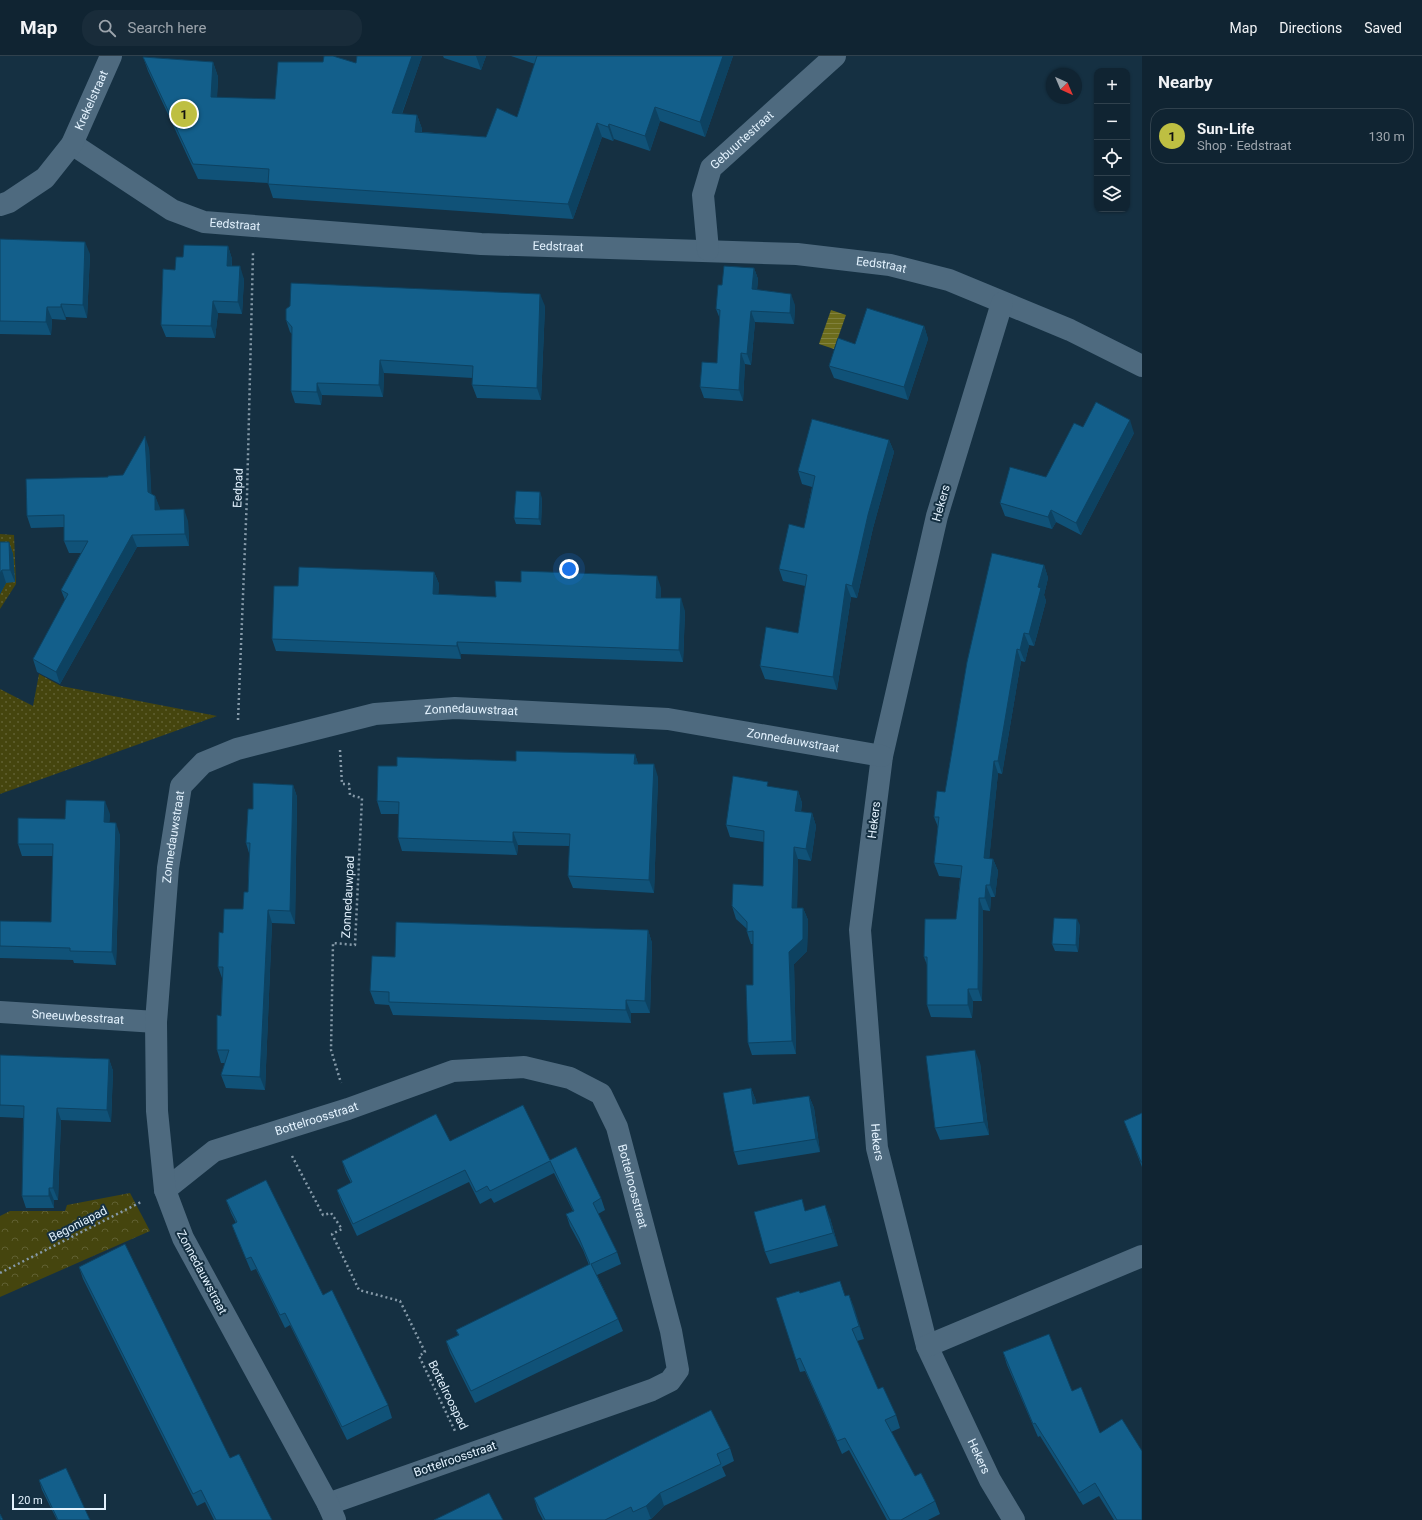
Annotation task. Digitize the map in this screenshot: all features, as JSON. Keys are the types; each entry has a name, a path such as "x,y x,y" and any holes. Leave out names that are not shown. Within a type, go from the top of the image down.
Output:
{"street":[{"name":"Krekelstraat","path":"72,144 111,56"},
{"name":"Gebuurtestraat","path":"708,250 703,195 710,168 835,56"},
{"path":"0,205 9,202 45,178 72,144"},
{"name":"Eedstraat","path":"72,144 172,210 204,222 254,228 481,244 797,254 890,265 949,280 1070,330 1142,366"},
{"name":"Hekers","path":"1002,303 937,516 882,756 860,930 877,1148 927,1346 990,1480 1014,1520"},
{"name":"Zonnedauwstraat","path":"332,1512 183,1238 165,1190 157,1111 156,1022 168,868 181,786 203,763 237,748 375,714 455,708 668,719 882,756"},
{"name":"Sneeuwbesstraat","path":"0,1012 156,1022"},
{"name":"Bottelroosstraat","path":"165,1190 214,1151 348,1109 453,1071 524,1067 570,1078 600,1094 617,1127 671,1332 678,1370 670,1381 652,1390 467,1455 332,1512"},
{"path":"927,1346 1142,1256"}],"path":[{"name":"Eedpad","path":"237,748 241,603 247,496 254,228"},
{"name":"Zonnedauwpad","path":"339,724 342,784 350,784 350,795 362,798 355,945 333,943 331,1050 348,1109"},
{"name":"Bottelroospad","path":"279,1130 323,1215 331,1213 342,1229 332,1234 359,1290 400,1301 425,1352 419,1356 467,1455"},
{"name":"Begoniapad","path":"0,1273 165,1190"}],"green space":[{"path":"0,534 14,535 16,584 0,609"},
{"path":"39,674 61,686 217,716 0,794 0,689 33,706"},
{"path":"130,1193 150,1231 0,1297 0,1216 10,1211 65,1211 67,1205"}],"shaded area":[{"path":"831,310 846,315 834,349 819,344"}],"building":[{"path":"324,56 333,56 356,63 357,56 412,56 392,113 417,115 415,132 486,137 497,108 517,117 537,56 723,56 700,122 655,107 645,136 609,124 608,127 597,123 568,204 268,184 269,169 193,164 143,57 213,62 211,97 275,99 278,62 323,62"},
{"path":"0,239 85,242 83,305 61,304 61,307 47,307 46,322 0,321"},
{"path":"184,245 228,246 227,266 240,266 238,302 213,301 211,326 161,325 163,269 175,270 176,257 183,257"},
{"path":"724,266 754,268 752,289 791,294 790,313 751,311 747,354 741,353 739,390 700,387 702,362 717,363 720,310 716,309 718,285 722,285"},
{"path":"291,283 540,294 537,388 472,385 473,366 380,360 379,385 317,383 317,392 291,391 292,327 286,320 286,309 290,306"},
{"path":"867,308 924,326 904,387 829,366 838,338 855,344"},
{"path":"1096,402 1130,420 1076,523 1051,510 1048,517 1000,503 1010,467 1046,477 1074,423 1083,427"},
{"path":"812,419 889,440 868,515 852,586 846,584 833,677 760,666 766,627 798,633 807,575 779,569 789,524 804,528 815,476 798,471"},
{"path":"145,436 148,492 155,496 155,510 184,509 185,534 132,535 56,672 33,659 68,594 61,590 88,541 64,541 64,515 27,516 26,479 108,477 123,475"},
{"path":"516,491 540,492 539,519 514,518"},
{"path":"0,542 9,542 10,570 2,570 0,573"},
{"path":"992,553 1044,565 1038,587 1041,588 1029,634 1024,633 1020,650 1017,649 998,761 994,761 984,858 993,859 990,885 986,885 985,898 979,898 978,989 968,989 968,1005 927,1005 927,957 924,957 925,919 956,919 962,866 934,863 939,817 934,817 937,791 945,792 967,662"},
{"path":"299,567 434,572 433,594 496,597 495,581 521,582 521,571 657,576 656,598 681,598 679,650 457,642 457,646 272,639 274,586 298,586"},
{"path":"516,751 635,754 634,764 654,764 649,880 568,876 570,834 513,832 513,842 398,838 399,802 377,801 378,766 397,766 397,757 516,761"},
{"path":"733,776 768,782 767,786 798,791 795,811 812,813 806,849 794,847 792,908 803,908 803,939 789,952 792,1041 748,1043 746,985 753,985 753,931 747,932 747,922 732,906 733,884 763,886 764,831 726,825"},
{"path":"253,783 293,785 290,911 268,910 260,1077 221,1075 229,1050 217,1050 217,1015 221,1016 223,967 218,967 219,932 223,933 224,909 243,909 244,892 248,892 250,843 246,843 248,809 253,809"},
{"path":"66,800 105,801 104,822 116,823 112,952 70,951 70,948 0,946 0,921 51,922 53,844 18,844 18,818 65,819"},
{"path":"1054,918 1077,919 1076,945 1052,944"},
{"path":"396,922 648,930 645,1001 626,1000 626,1010 389,1002 389,992 370,991 372,956 395,957"},
{"path":"975,1050 984,1122 935,1128 926,1056"},
{"path":"0,1055 109,1059 107,1110 57,1108 53,1188 49,1188 49,1196 22,1196 24,1106 0,1105"},
{"path":"751,1088 753,1104 809,1096 816,1139 734,1152 723,1093"},
{"path":"523,1105 550,1160 576,1147 601,1198 593,1203 617,1252 591,1264 618,1319 471,1391 446,1341 459,1335 456,1330 590,1264 579,1238 566,1214 574,1211 550,1161 490,1191 487,1186 476,1192 465,1170 353,1224 337,1190 352,1182 342,1161 436,1114 450,1141"},
{"path":"1142,1113 1142,1162 1141,1162 1124,1121"},
{"path":"266,1180 323,1295 332,1290 388,1405 342,1427 285,1313 280,1315 251,1257 246,1259 232,1225 237,1222 226,1200"},
{"path":"802,1199 805,1211 825,1205 833,1233 765,1252 754,1212"},
{"path":"125,1244 230,1458 239,1454 272,1520 216,1520 201,1490 193,1494 79,1267"},
{"path":"840,1281 845,1296 849,1295 859,1326 852,1329 878,1389 883,1387 896,1415 885,1420 915,1476 921,1473 935,1501 901,1520 890,1520 845,1438 837,1441 800,1358 796,1360 776,1298 799,1291 800,1293"},
{"path":"1049,1334 1072,1391 1081,1387 1100,1433 1122,1419 1142,1451 1142,1520 1117,1520 1095,1483 1079,1493 1035,1423 1033,1424 1003,1352"},
{"path":"711,1410 730,1448 717,1454 721,1464 660,1493 646,1506 633,1512 631,1507 605,1520 545,1520 534,1498"},
{"path":"66,1468 90,1520 58,1520 39,1480"},
{"path":"489,1493 503,1520 434,1520"}],"place":[{"name":"Sun-Life","path":"184,114"}]}
